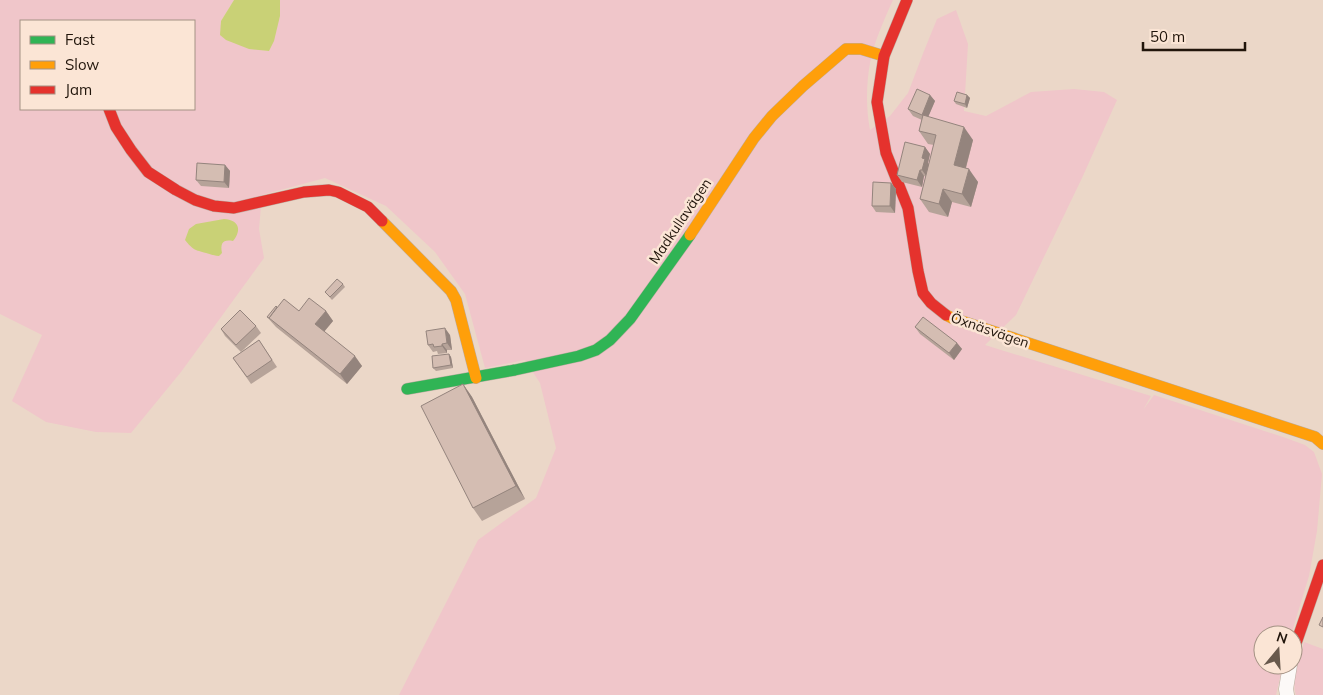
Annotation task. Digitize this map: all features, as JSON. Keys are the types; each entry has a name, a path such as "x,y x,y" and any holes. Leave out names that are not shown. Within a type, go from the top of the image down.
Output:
{"street":[{"name":"Öxnäsvägen","path":"907,0 884,56 877,102 886,153 914,207 918,270 923,293 931,303 941,312 952,318 1306,434 1323,444"},
{"name":"Madkullavägen","path":"407,389 476,378 590,352 606,344 630,319 701,219 743,152 778,110 846,49 854,47 864,48 884,56"},
{"path":"109,110 116,127 148,172 195,200 214,206 234,208 304,192 329,190 348,196 368,208 438,277 456,300 476,378"},
{"path":"1302,625 1323,565"},
{"path":"1283,693 1288,675"}],"shaded area":[{"path":"0,0 234,0 221,21 261,50 269,51 280,16 280,0 893,0 877,39 870,63 867,97 870,130 890,116 908,93 937,19 956,10 968,44 964,111 986,116 1031,92 1074,89 1104,92 1117,100 1016,315 985,345 1151,396 1143,410 1154,395 1305,445 1314,452 1322,474 1317,531 1309,576 1294,625 1253,625 1253,675 1281,675 1276,695 399,695 478,540 536,498 556,448 540,383 525,360 485,368 465,294 435,252 386,206 325,178 262,195 259,229 264,258 181,372 131,433 96,432 46,422 12,401 42,335 0,314"},
{"path":"234,0 280,0 280,16 274,41 269,51 249,49 226,40 220,35 221,21"},
{"path":"224,219 233,221 238,226 238,233 233,241 223,242 221,247 222,253 219,256 192,248 185,240 189,229 196,224"},
{"path":"1304,642 1323,649 1323,695 1296,695 1295,675 1303,675"}],"building":[{"path":"917,89 930,95 922,115 908,109"},
{"path":"957,92 967,95 965,104 954,101"},
{"path":"923,115 964,127 954,165 969,169 962,194 943,189 939,204 920,199 936,135 919,131"},
{"path":"905,142 925,147 922,158 925,159 917,180 897,175"},
{"path":"197,163 225,165 224,182 196,180"},
{"path":"873,182 891,183 890,206 872,206"},
{"path":"337,279 343,284 330,297 325,292"},
{"path":"309,298 326,311 315,324 355,356 340,374 269,318 284,299 299,311"},
{"path":"276,306 269,318 267,317"},
{"path":"240,310 256,326 236,345 221,329"},
{"path":"923,317 957,343 949,353 915,327"},
{"path":"445,328 447,343 434,347 433,344 428,345 426,331"},
{"path":"259,340 272,360 247,377 233,358"},
{"path":"449,354 451,365 433,368 432,356"},
{"path":"463,384 516,486 473,508 421,406"},
{"path":"1323,617 1323,627 1319,625"}],"traffic: fast":[{"path":"407,389 515,370 579,356 596,350 610,340 630,319 690,235"}],"traffic: slow":[{"path":"690,235 754,138 772,116 803,86 846,49 861,49 884,56"},
{"path":"382,221 451,291 456,300 476,378"},
{"path":"946,315 1315,437 1323,444"}],"traffic: jam":[{"path":"907,0 884,56 877,102 886,153 908,208 923,293 931,303 946,315"},
{"path":"109,110 116,127 148,172 195,200 214,206 234,208 304,192 329,190 338,192 368,207 382,221"},
{"path":"1302,625 1323,565"}]}
